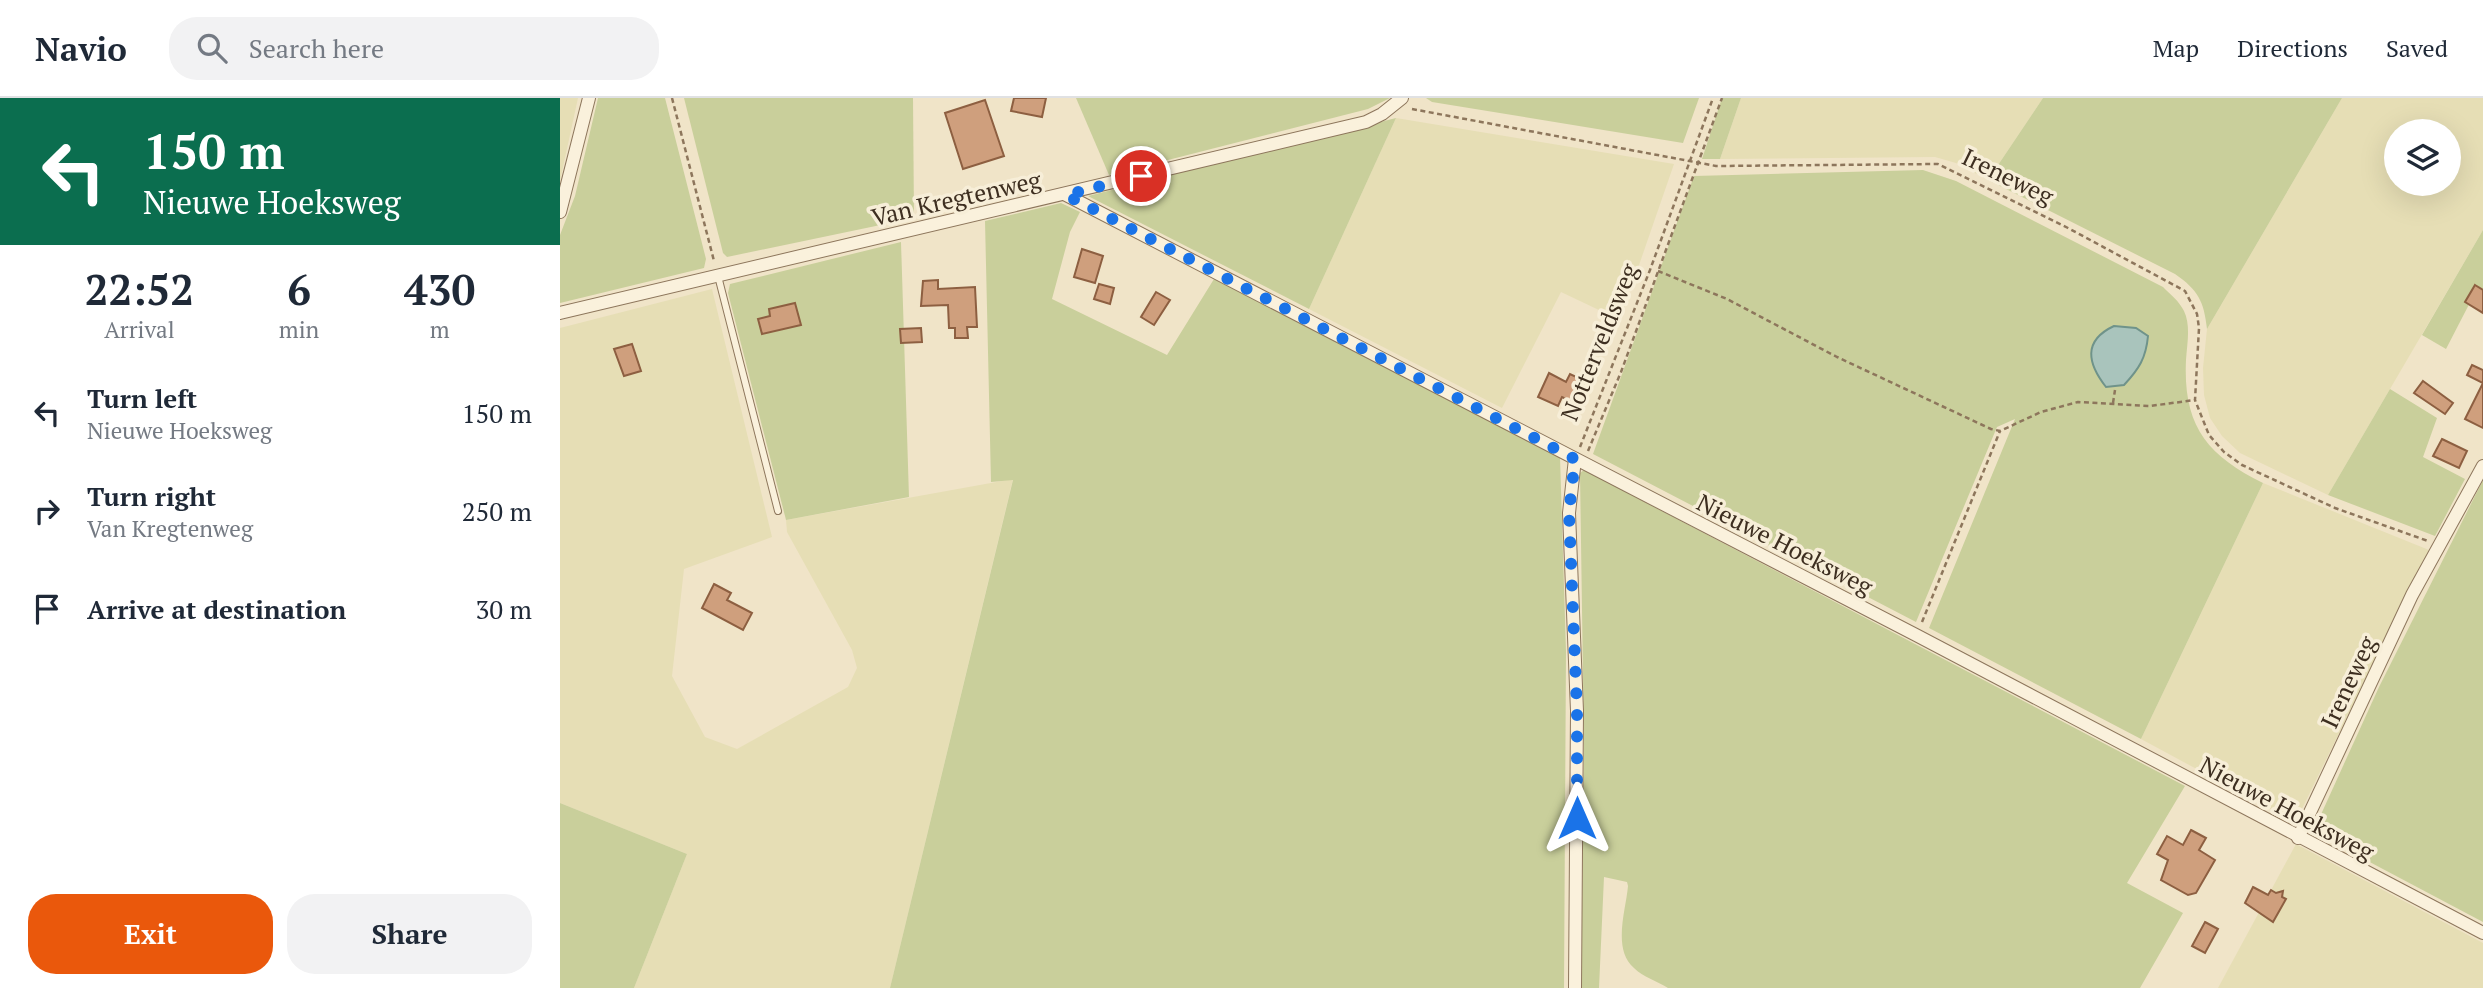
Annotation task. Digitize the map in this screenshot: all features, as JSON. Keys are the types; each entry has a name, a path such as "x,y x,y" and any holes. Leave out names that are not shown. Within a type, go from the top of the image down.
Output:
{"street":[{"path":"560,212 589,98"},
{"name":"Van Kregtenweg","path":"560,313 1366,122 1399,102"},
{"name":"Nieuwe Hoeksweg","path":"1066,195 1916,635 2483,933"},
{"name":"Notterveldsweg","path":"1574,988 1577,711 1569,503 1575,459"},
{"name":"Ireneweg","path":"2298,838 2438,545 2483,466"}],"lane":[{"path":"718,276 778,510"}],"path":[{"path":"672,98 718,276"},
{"name":"Notterveldsweg","path":"1575,459 1650,270 1713,98"},
{"name":"Notterveldsweg","path":"1591,449 1722,98"},
{"name":"Ireneweg","path":"1399,102 1716,166 1938,164 2172,281 2185,291 2197,314 2199,328 2195,400 2209,435 2242,465 2335,508 2438,545"},
{"path":"1658,271 1727,299 1926,401 2000,431"},
{"path":"2113,403 2115,390"},
{"path":"1916,635 2000,431 2040,412 2092,401 2150,406 2195,400"}],"shaded area":[{"path":"560,98 578,98 560,181"},
{"path":"1741,98 2043,98 1988,180 1956,163 1935,157 1720,159"},
{"path":"2342,98 2483,98 2483,230 2328,495 2240,453 2222,436 2210,418 2204,395 2203,368 2207,329"},
{"path":"1396,118 1674,164 1620,320 1561,292 1502,408 1309,309"},
{"path":"712,289 772,537 684,569 672,676 705,737 737,749 848,687 857,668 852,650 787,532 786,520 1013,479 890,988 634,988 687,854 560,803 560,328"},
{"path":"2263,483 2429,550 2297,819 2293,821 2141,739"},
{"path":"2296,844 2483,943 2483,988 2218,988"}],"green space":[{"path":"598,98 665,98 706,259 704,268 560,303 560,235 575,196"},
{"path":"684,98 913,98 914,218 727,257 723,253"},
{"path":"1076,98 1390,98 1368,109 1109,175"},
{"path":"1426,98 1699,98 1683,143 1432,102"},
{"path":"1722,98 1741,98 1720,159 1702,159"},
{"path":"2043,98 2342,98 2207,329 2198,297 2189,285 2175,274 1988,180"},
{"path":"1396,118 1309,309 1088,196"},
{"path":"1923,170 1956,181 2163,287 2180,304 2186,317 2186,383 2194,420 2202,435 2226,461 2263,483 2141,739 1929,628 2015,419 1997,427 1916,622 1593,454 1694,176"},
{"path":"1061,203 1080,212 1070,232 1052,299 1167,355 1214,279 1560,457 1566,651 1564,988 890,988 1013,480 991,482 985,221"},
{"path":"2483,230 2483,289 2478,287 2446,349 2422,335"},
{"path":"901,242 909,497 786,520 728,293 730,284"},
{"path":"2390,389 2437,418 2423,457 2465,479 2435,536 2328,495"},
{"path":"1584,470 2185,786 2127,883 2183,913 2140,988 1668,988 1642,974 1627,960 1622,929 1627,882 1604,877 1599,988 1581,988 1584,746 1580,473"},
{"path":"2483,480 2483,922 2313,832 2379,687"},
{"path":"560,803 687,854 634,988 560,988"}],"water":[{"path":"2114,326 2136,328 2148,336 2147,344 2141,363 2124,385 2106,387 2095,370 2091,354 2097,339"}],"building":[{"path":"1014,98 1046,98 1042,117 1011,111"},
{"path":"985,100 1004,156 963,169 945,113"},
{"path":"1082,249 1103,256 1095,283 1074,277"},
{"path":"938,280 938,289 975,287 977,327 967,327 968,338 955,338 955,328 949,328 948,305 921,306 923,281"},
{"path":"1099,284 1114,288 1110,304 1094,299"},
{"path":"2475,285 2483,290 2483,313 2465,302"},
{"path":"1156,292 1170,300 1154,325 1141,317"},
{"path":"795,303 801,325 762,334 758,319 770,316 769,309"},
{"path":"921,328 922,342 901,343 900,329"},
{"path":"632,344 641,371 624,376 614,349"},
{"path":"2472,365 2483,370 2483,383 2467,375"},
{"path":"1549,373 1566,382 1570,374 1585,381 1575,403 1562,397 1558,406 1538,397"},
{"path":"2423,381 2453,403 2445,414 2414,393"},
{"path":"2483,383 2483,428 2465,419"},
{"path":"2442,439 2467,451 2459,468 2433,456"},
{"path":"714,584 731,593 727,600 752,613 743,630 702,608"},
{"path":"2191,830 2206,838 2199,850 2215,860 2196,893 2188,895 2161,880 2168,860 2157,854 2167,836 2183,845"},
{"path":"2253,887 2268,895 2271,890 2276,893 2283,891 2282,897 2286,899 2273,922 2245,903"},
{"path":"2205,922 2218,929 2205,953 2192,946"}],"route":[{"path":"1141,176 1066,195 1575,459 1571,474 1569,513 1577,711 1577,818"}]}
